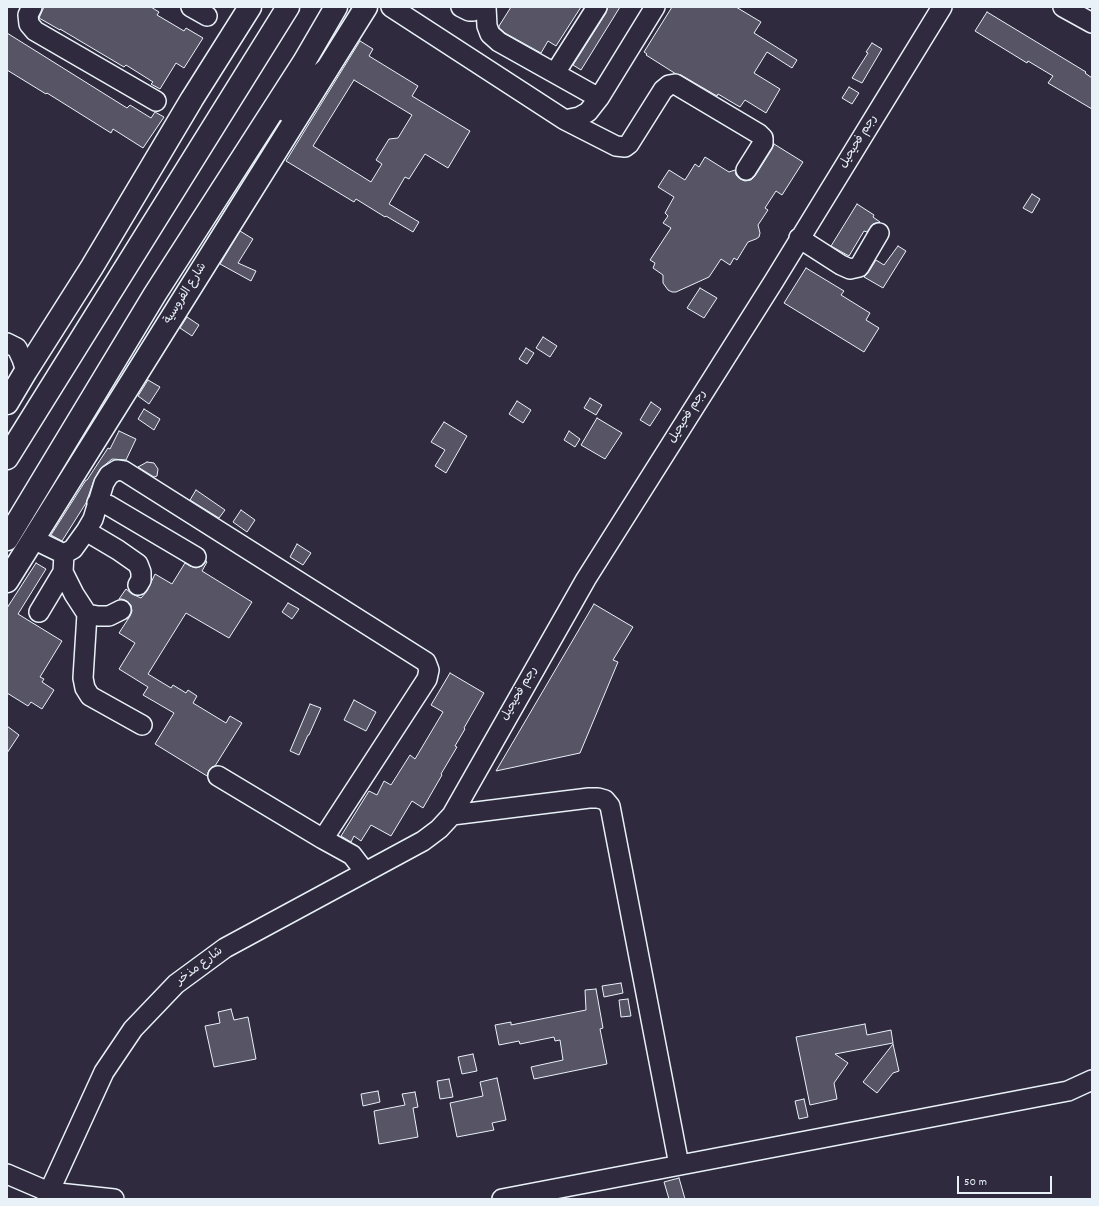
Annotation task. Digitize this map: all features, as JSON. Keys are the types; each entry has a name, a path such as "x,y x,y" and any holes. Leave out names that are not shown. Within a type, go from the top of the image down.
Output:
{"main road":[{"path":"7,403 26,370 92,267 192,99 250,7"},
{"path":"270,36 279,7"},
{"path":"7,458 288,7"},
{"path":"7,540 155,294 304,62 336,7"},
{"name":"شارع الفروسية","path":"7,581 366,7"},
{"path":"155,294 189,257 286,109 297,95 326,70"}],"street":[{"path":"32,7 28,14 29,24 36,31 156,101"},
{"path":"391,7 565,120 616,146 625,147 629,144 663,90 669,85 675,84 759,134 763,138 763,143 746,170"},
{"path":"461,7 469,11 473,11 480,7"},
{"path":"486,7 487,26 490,34 499,42 598,98"},
{"path":"555,73 597,7"},
{"path":"565,120 579,117 588,112 655,7"},
{"name":"رجم فحيحيل","path":"439,830 452,815 586,579 774,281 942,7"},
{"path":"1063,7 1092,23"},
{"path":"800,238 850,269 859,267 879,233"},
{"path":"12,346 31,345 45,340"},
{"path":"12,346 22,359 26,370"},
{"path":"39,612 64,563 86,532 93,519 104,483 109,475 117,470 124,471 426,662 429,670 427,679 323,840"},
{"path":"97,503 108,505 196,557"},
{"path":"86,532 118,550 138,564 141,580 138,585"},
{"path":"33,540 64,563 74,594 87,614 83,678 85,688 90,696 142,725"},
{"path":"87,614 109,616 121,610"},
{"path":"218,776 323,840 352,855 365,872"},
{"path":"452,815 589,798 605,800 610,806 679,1165"},
{"name":"شارع مذخر","path":"48,1195 104,1072 133,1029 176,984 225,948 423,841 439,830"},
{"path":"502,1199 1068,1091 1092,1080"},
{"path":"7,1174 48,1195 114,1199"}],"building":[{"path":"44,7 151,7 159,12 157,15 184,31 186,28 203,38 184,68 176,63 160,89 151,84 153,82 126,65 124,67 39,18"},
{"path":"511,7 581,7 556,46 548,41 541,53 505,33 499,28"},
{"path":"608,7 620,7 581,70 573,65 606,13"},
{"path":"672,7 736,7 761,22 754,33 797,60 792,68 767,52 754,73 780,89 766,113 745,100 740,107 718,94 717,96 681,75 676,74 646,55 647,54 644,52"},
{"path":"987,12 1086,72 1085,73 1092,78 1092,109 1048,83 1053,76 1028,61 1027,63 975,31"},
{"path":"7,33 127,108 130,105 151,118 155,112 164,117 143,148 113,129 111,133 7,70"},
{"path":"360,41 373,49 369,56 418,86 412,96 470,131 448,168 425,154 409,179 405,177 389,204 419,222 413,232 356,199 354,202 286,161","holes":["354,80 412,115 398,138 389,139 376,160 382,164 371,182 313,146"]},
{"path":"872,43 882,49 862,83 852,78 868,53 866,52"},
{"path":"849,87 859,93 852,104 842,98"},
{"path":"774,144 803,162 782,195 776,191 765,208 768,210 758,225 760,233 759,237 748,242 737,260 734,258 730,265 721,259 709,277 676,292 668,290 663,283 663,275 653,268 655,263 650,260 671,228 663,223 668,216 665,213 674,197 658,187 669,170 685,180 695,164 699,167 705,157 729,172 735,170 736,175 740,179 745,181 751,180 755,176"},
{"path":"1032,194 1040,199 1032,213 1023,208"},
{"path":"857,204 874,215 873,217 880,222 873,224 867,232 864,231 849,256 831,246"},
{"path":"240,231 253,239 238,263 256,271 251,281 220,264"},
{"path":"898,246 906,251 883,288 864,277 876,260 884,265"},
{"path":"806,268 844,291 841,295 870,313 866,320 879,328 864,352 784,303"},
{"path":"700,288 717,298 704,318 687,308"},
{"path":"187,317 199,325 192,336 180,328"},
{"path":"543,337 557,346 550,357 536,348"},
{"path":"526,348 534,353 527,364 519,359"},
{"path":"148,380 160,387 149,404 138,396"},
{"path":"590,398 602,405 596,415 584,408"},
{"path":"517,401 531,410 523,423 509,414"},
{"path":"651,402 661,409 650,426 640,420"},
{"path":"144,409 160,419 154,430 138,419"},
{"path":"597,418 622,433 605,459 581,445"},
{"path":"444,422 467,436 446,473 435,466 445,450 431,442"},
{"path":"119,431 136,439 126,460 112,459 100,469 94,480 86,503 62,541 51,535 86,480 108,448 110,449"},
{"path":"569,431 580,439 575,447 564,440"},
{"path":"147,462 154,463 158,469 157,476 154,477 138,467"},
{"path":"196,490 225,510 219,518 190,500"},
{"path":"241,510 255,520 247,532 233,522"},
{"path":"297,544 311,553 303,565 290,557"},
{"path":"206,561 207,562 202,571 252,602 229,638 186,613 148,674 171,688 173,685 186,693 188,690 197,696 193,703 226,723 230,716 242,723 215,766 209,770 207,776 155,744 174,713 143,695 148,687 119,669 135,643 119,633 132,611 131,605 127,601 119,599 126,589 132,594 141,598 147,591 155,574 172,584 185,563 196,568 202,566"},
{"path":"36,563 46,569 18,614 62,641 40,677 44,679 42,682 54,690 42,709 31,702 28,706 7,693 7,608"},
{"path":"288,603 299,609 292,619 282,612"},
{"path":"594,604 633,627 613,660 618,662 580,753 496,771"},
{"path":"450,673 484,693 455,746 457,747 423,808 412,801 391,836 371,825 361,841 354,836 351,842 341,836 369,791 377,795 384,781 391,785 410,755 415,759 443,712 431,705"},
{"path":"354,700 376,712 366,731 344,720"},
{"path":"310,704 321,708 299,755 290,751"},
{"path":"7,726 19,735 7,753"},
{"path":"621,983 623,993 604,997 602,986"},
{"path":"596,989 603,1028 600,1029 607,1064 534,1079 531,1067 563,1060 560,1040 555,1041 554,1037 520,1044 519,1041 499,1045 495,1025 511,1022 511,1025 586,1010 585,990"},
{"path":"628,999 631,1016 621,1017 619,1000"},
{"path":"231,1009 234,1020 248,1017 256,1059 214,1067 205,1026 220,1023 218,1012"},
{"path":"865,1024 867,1035 891,1030 893,1043 835,1054 848,1063 834,1083 837,1099 810,1105 796,1037"},
{"path":"893,1044 899,1071 893,1073 877,1093 863,1082"},
{"path":"473,1054 477,1071 462,1074 458,1057"},
{"path":"497,1078 506,1120 492,1123 494,1130 457,1137 450,1103 483,1096 480,1082"},
{"path":"449,1079 453,1097 440,1099 437,1081"},
{"path":"378,1091 380,1102 363,1106 361,1094"},
{"path":"415,1092 418,1107 413,1108 418,1137 379,1144 374,1111 405,1105 402,1094"},
{"path":"804,1099 808,1117 799,1119 795,1101"},
{"path":"679,1178 685,1199 669,1199 664,1182"}]}
